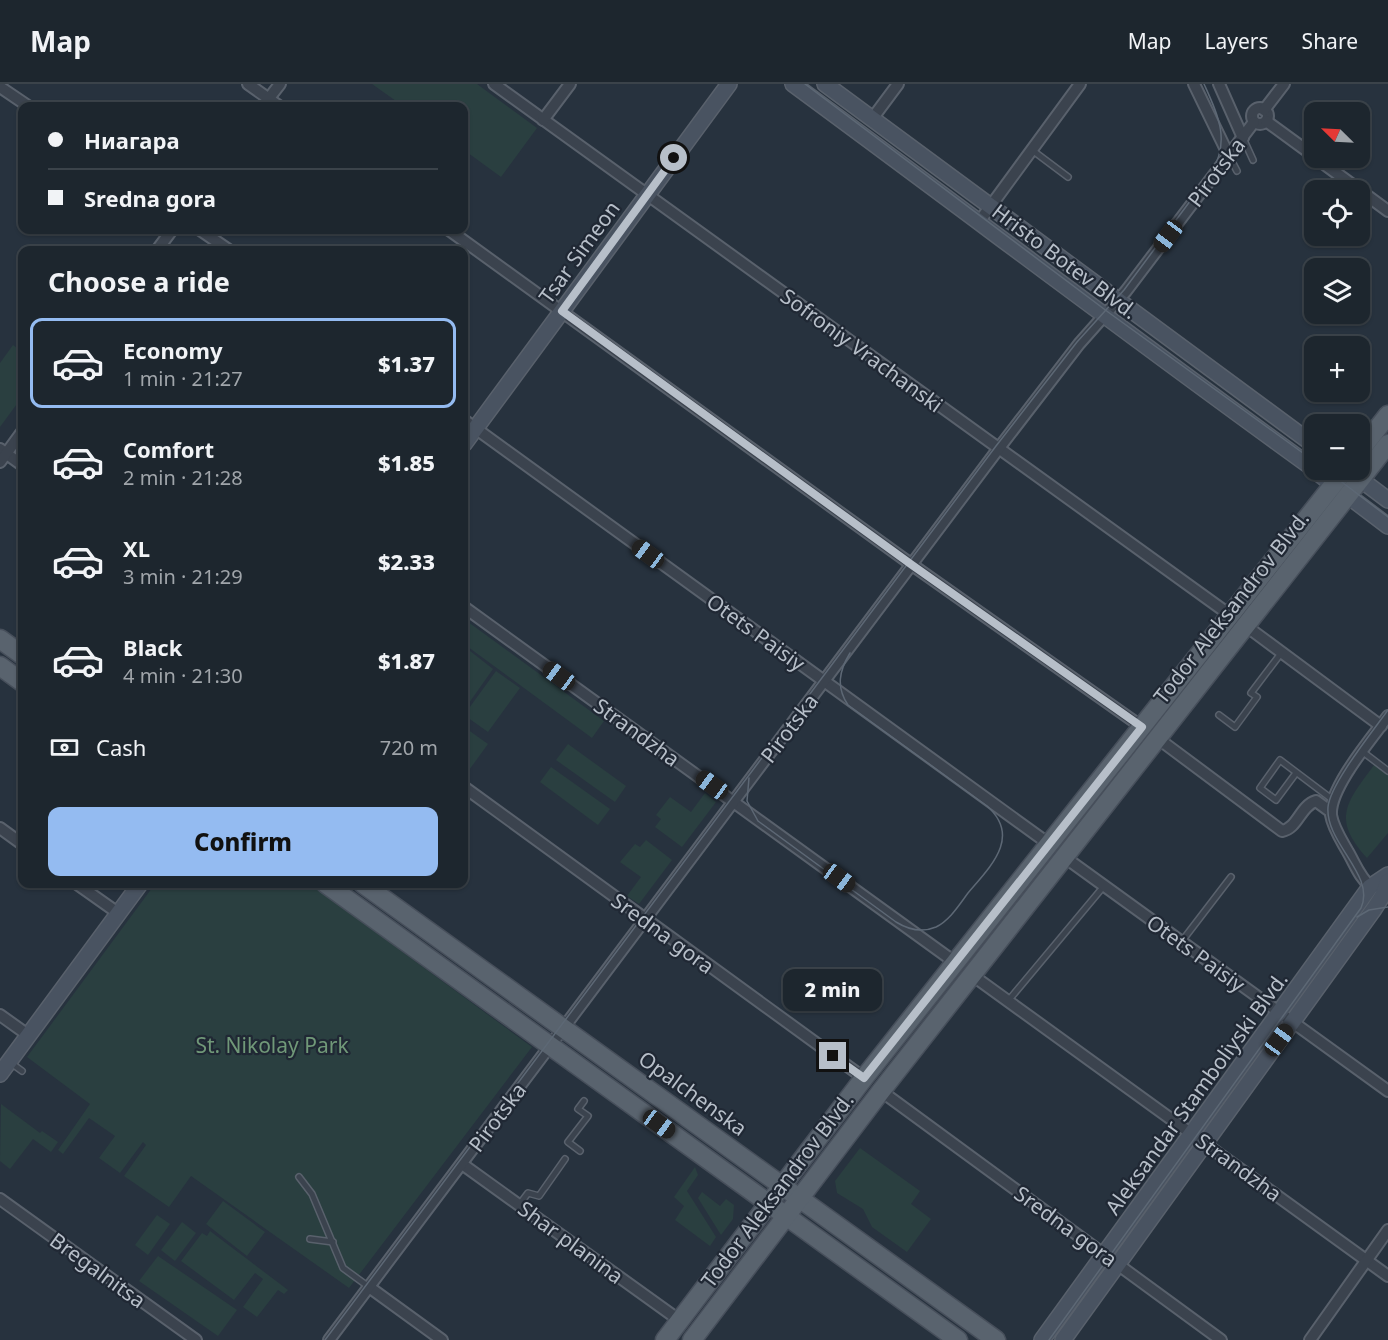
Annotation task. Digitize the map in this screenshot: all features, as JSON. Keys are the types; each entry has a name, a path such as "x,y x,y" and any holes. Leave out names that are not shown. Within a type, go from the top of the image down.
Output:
{"main road":[{"name":"Tsar Simeon","path":"469,424 562,311 729,84"},
{"name":"Hristo Botev Blvd.","path":"793,84 1104,317 1304,462"},
{"name":"Hristo Botev Blvd.","path":"825,84 1304,438"},
{"path":"1370,438 1388,415"},
{"name":"Todor Aleksandrov Blvd.","path":"1370,458 1388,444"},
{"name":"Hristo Botev Blvd.","path":"1328,480 1388,526"},
{"name":"Todor Aleksandrov Blvd.","path":"665,1340 864,1078 1049,844 1246,626 1347,480"},
{"path":"1361,480 1388,500"},
{"name":"Todor Aleksandrov Blvd.","path":"700,1337 799,1198 1064,856 1230,615 1341,490"},
{"path":"0,639 18,652"},
{"path":"0,666 18,679"},
{"name":"Aleksandar Stamboliyski Blvd.","path":"1042,1340 1192,1133 1285,1019 1383,890 1388,875"},
{"path":"4,1068 137,888"},
{"path":"332,888 551,1045 596,1085 768,1203 958,1340"},
{"name":"Opalchenska","path":"369,888 996,1340"},
{"name":"Aleksandar Stamboliyski Blvd.","path":"1063,1340 1205,1143 1285,1019"}],"street":[{"path":"248,84 265,102"},
{"path":"267,102 280,84"},
{"name":"Sofroniy Vrachanski","path":"494,84 1230,615"},
{"path":"543,120 570,84"},
{"path":"872,119 898,84"},
{"path":"979,222 1080,84"},
{"path":"1194,84 1229,156"},
{"path":"1220,84 1243,138"},
{"path":"1284,84 1265,115 1304,148"},
{"path":"0,87 22,102"},
{"name":"Pirotska","path":"329,1340 999,448 1079,344 1118,302 1243,138 1254,122 1252,116 1255,111 1265,115"},
{"path":"1330,168 1388,211"},
{"path":"206,234 223,246"},
{"path":"455,234 912,565 1149,732 1282,831 1290,829 1310,803 1316,801 1332,812"},
{"name":"Otets Paisiy","path":"469,424 1049,844"},
{"path":"18,437 2,455 18,463"},
{"name":"Strandzha","path":"468,610 956,963"},
{"path":"1246,626 1381,726"},
{"path":"1383,890 1362,877 1338,834 1332,812 1333,800 1388,716"},
{"name":"Sredna gora","path":"468,790 864,1078"},
{"path":"0,828 18,841"},
{"name":"Otets Paisiy","path":"1064,856 1285,1019 1388,1091"},
{"path":"84,888 118,913"},
{"name":"Strandzha","path":"972,975 1388,1276"},
{"path":"0,1015 28,1035"},
{"name":"Sredna gora","path":"881,1091 1221,1340"},
{"name":"Shar planina","path":"462,1164 680,1320"},
{"name":"Bregalnitsa","path":"0,1199 196,1340"},
{"path":"1310,1340 1388,1230"},
{"path":"369,1287 442,1340"}],"lane":[{"path":"1243,138 1253,160"},
{"path":"1032,150 1068,177"},
{"path":"1229,156 1237,171"},
{"path":"1219,715 1234,727 1257,697 1251,693 1282,652"},
{"path":"1363,752 1388,771"},
{"path":"1296,773 1276,800 1260,788 1280,760 1333,800"},
{"path":"1181,943 1230,877"},
{"path":"1008,1001 1104,886"},
{"path":"4,1068 22,1071"},
{"path":"580,1151 568,1142 588,1116 578,1109 584,1101"},
{"path":"519,1205 528,1193 539,1196 565,1160"},
{"path":"299,1178 312,1194 343,1268 369,1287"},
{"path":"310,1239 333,1242"}],"green space":[{"path":"372,84 477,84 537,128 501,177 468,153 468,102 397,102"},
{"path":"13,345 18,349 18,402 0,427 0,363"},
{"path":"468,622 604,721 592,738 468,647"},
{"path":"470,651 493,669 468,704 468,654"},
{"path":"496,671 520,688 488,732 468,718 468,710"},
{"path":"468,730 488,744 468,772"},
{"path":"568,744 626,786 615,802 556,760"},
{"path":"1374,765 1388,775 1388,833 1367,858 1349,832 1346,821 1350,800"},
{"path":"551,767 610,809 598,825 540,782"},
{"path":"705,793 716,802 682,847 655,827 661,819 656,815 670,797 691,812"},
{"path":"646,840 672,860 639,904 627,896 641,877 620,862 635,844 640,847"},
{"name":"St. Nikolay Park","path":"152,888 315,888 532,1047 349,1288 191,1176 169,1207 124,1176 146,1145 143,1142 120,1173 99,1158 115,1136 89,1118 63,1154 58,1150 90,1104 27,1057"},
{"path":"1,1104 40,1133 42,1131 58,1142 51,1152 33,1139 10,1169 0,1161"},
{"path":"860,1148 920,1191 911,1204 931,1219 907,1252 872,1227 863,1209 837,1193 835,1181"},
{"path":"695,1167 698,1175 687,1191 716,1237 710,1246 675,1220 684,1206 674,1197"},
{"path":"702,1192 720,1206 726,1199 734,1205 733,1219 721,1235 698,1198"},
{"path":"223,1201 265,1232 247,1256 206,1224"},
{"path":"157,1215 170,1224 148,1255 135,1245"},
{"path":"182,1222 196,1233 175,1261 161,1250"},
{"path":"210,1231 288,1290 284,1294 278,1290 257,1317 243,1307 263,1279 255,1273 234,1300 181,1261 202,1233 207,1236"},
{"path":"158,1256 237,1310 218,1336 139,1281"}],"tram line":[{"path":"805,84 1108,312 1304,454"},
{"path":"325,1340 996,446 1077,342 1124,290 1211,173 1217,161 1221,139 1218,117 1204,84"},
{"path":"1339,480 1388,517"},
{"path":"749,778 747,801 758,821 896,922 911,929 926,930 941,924 954,912 993,862 999,851 1002,829 997,818 987,806 848,705 842,692 840,679 843,666 850,653"},
{"path":"1049,1340 1361,908 1364,896 1362,883 1334,833 1329,820 1328,807 1336,785 1344,772 1388,710"},
{"path":"1357,917 1369,910 1388,907"}],"route":[{"path":"674,158 562,311 912,565 1142,727 864,1078 833,1056"}]}
